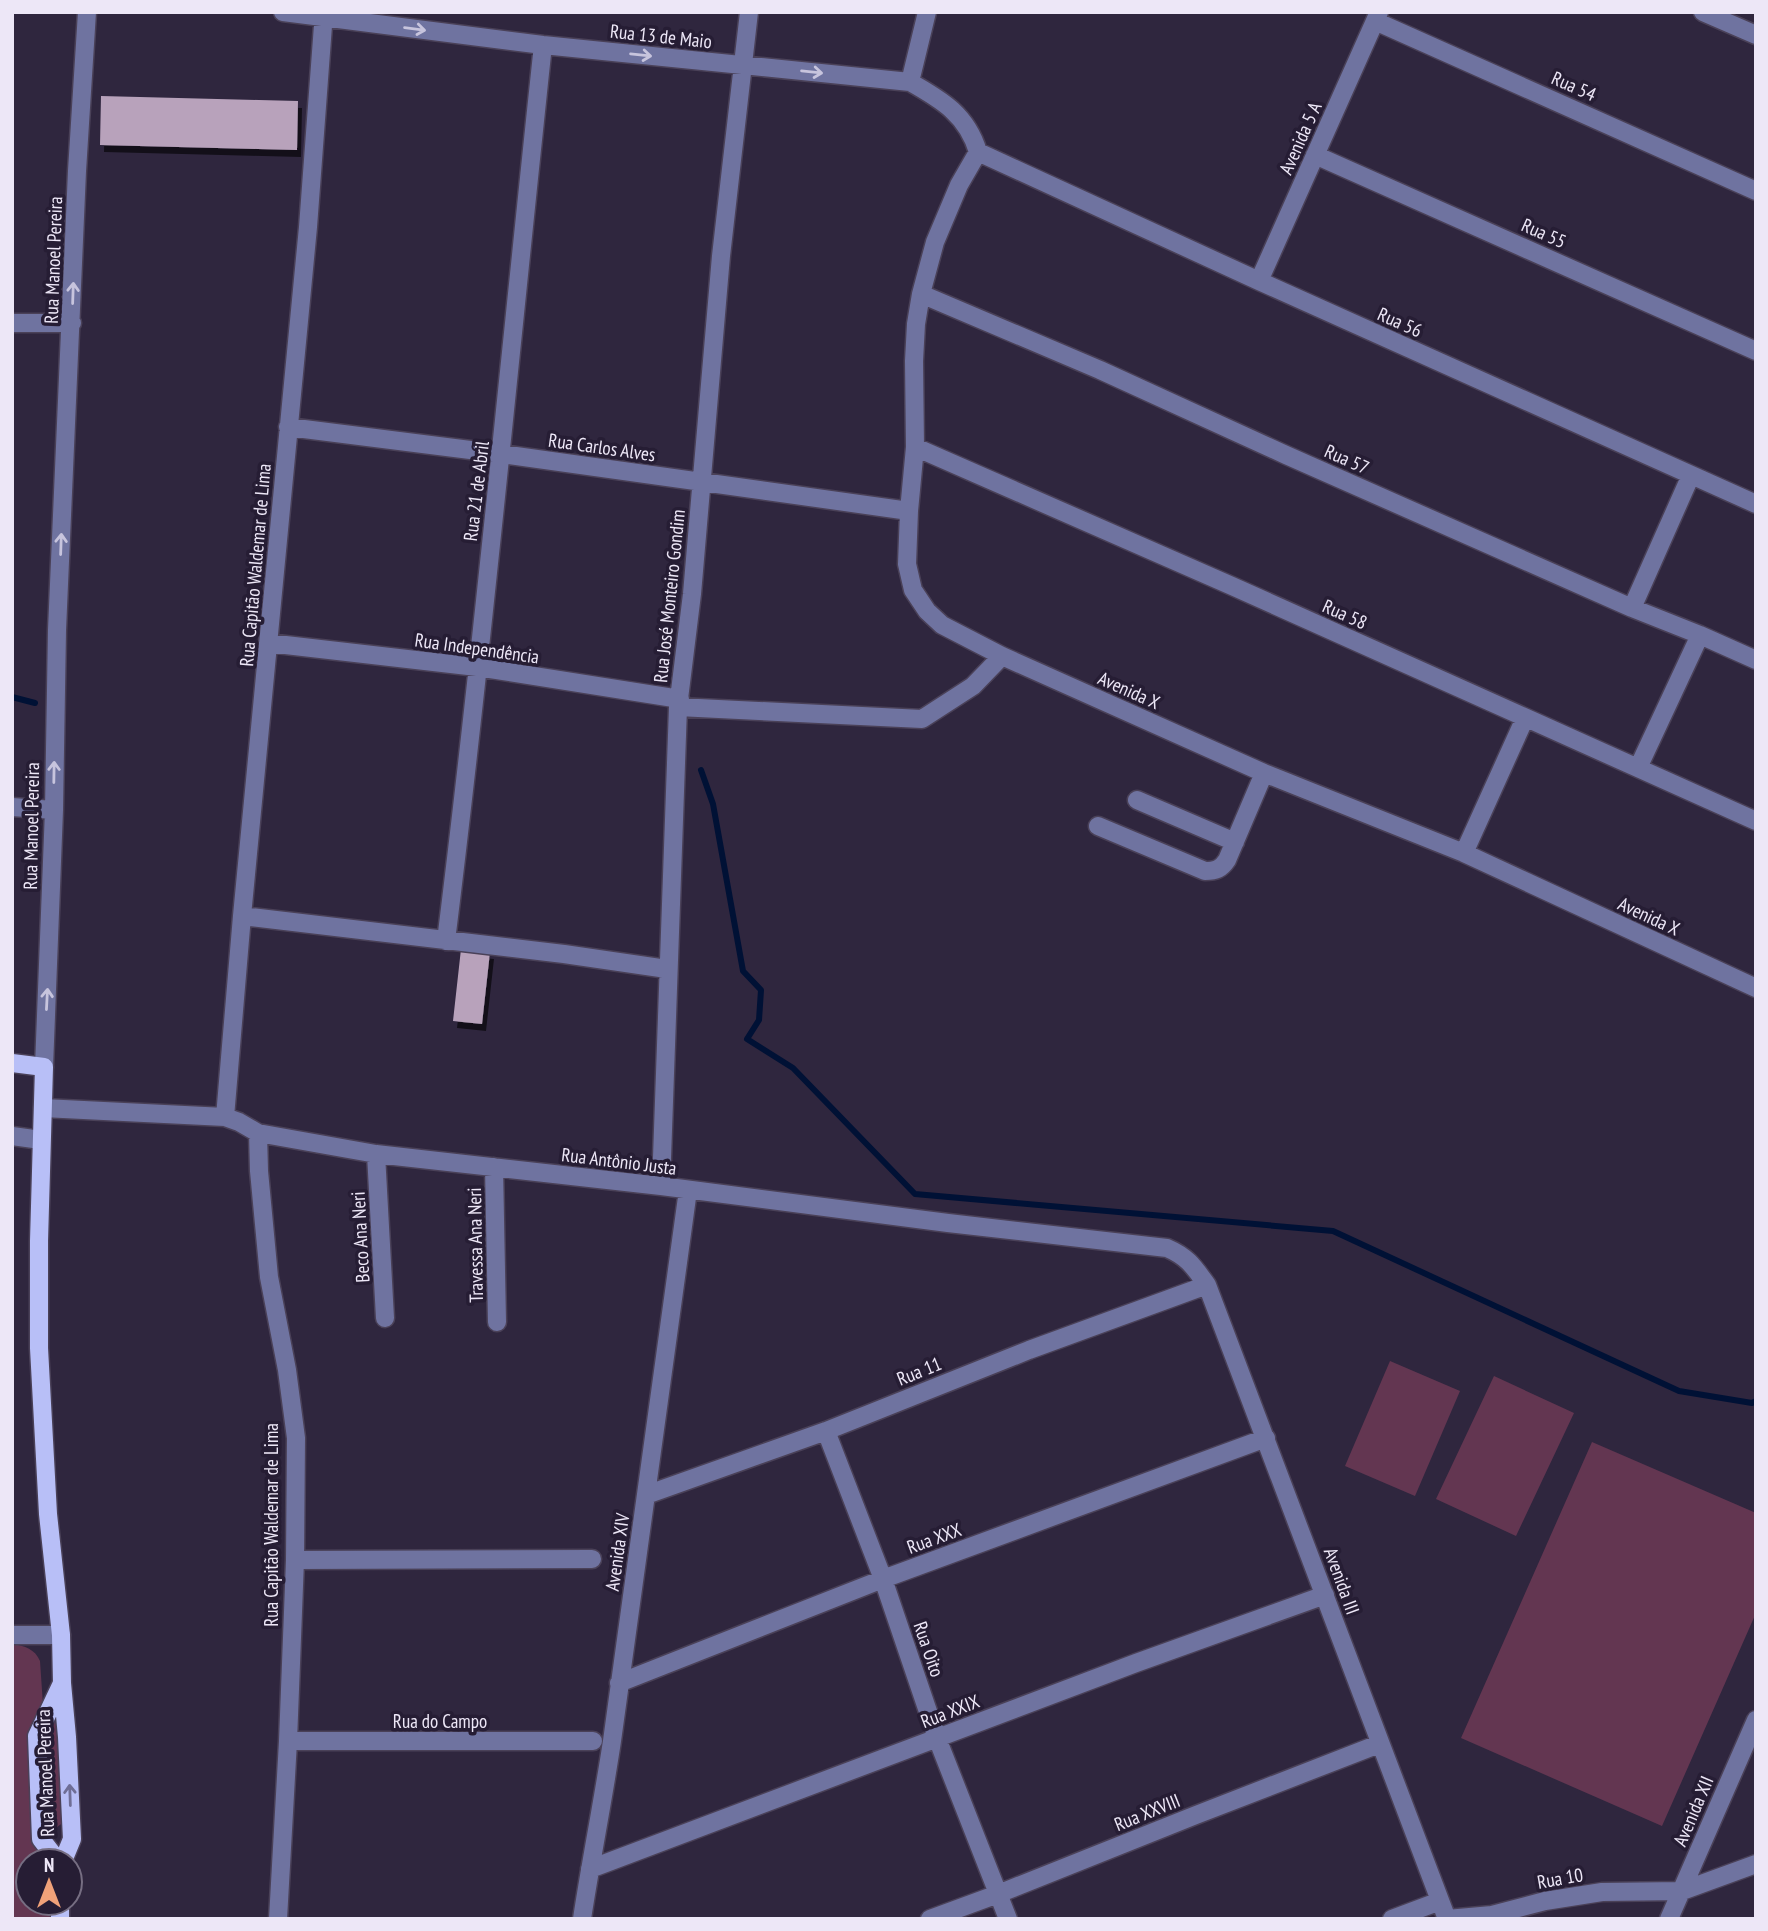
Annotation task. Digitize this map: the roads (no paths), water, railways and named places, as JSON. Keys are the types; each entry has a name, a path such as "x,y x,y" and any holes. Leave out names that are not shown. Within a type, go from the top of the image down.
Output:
{"main road":[{"path":"12,1063 44,1067"},
{"name":"Rua Manoel Pereira","path":"44,1067 39,1348 48,1514 61,1635 67,1737 72,1839 68,1847"},
{"name":"Rua Manoel Pereira","path":"48,1847 41,1839 37,1736 62,1683"}],"street":[{"name":"Rua Manoel Pereira","path":"44,1067 54,810 57,630 77,171 87,12"},
{"name":"Rua 13 de Maio","path":"283,12 324,14 542,45 910,82"},
{"name":"Rua José Monteiro Gondim","path":"661,1186 679,703 692,594 721,257 749,12"},
{"path":"927,12 910,82 939,98 959,115 974,138 978,152"},
{"path":"1703,12 1756,35"},
{"name":"Rua Capitão Waldemar de Lima","path":"225,1117 308,227 324,14"},
{"name":"Avenida 5 A","path":"1259,281 1377,16"},
{"name":"Rua 54","path":"1377,16 1756,191"},
{"name":"Rua 21 de Abril","path":"446,941 502,454 542,45"},
{"name":"Rua 56","path":"978,152 1756,504"},
{"name":"Avenida X","path":"978,152 959,185 935,242 916,324 915,447 907,564 913,590 927,611 942,625 1002,656 1264,773 1464,853 1756,988"},
{"name":"Rua 55","path":"1315,155 1756,351"},
{"name":"Rua 57","path":"921,294 1100,370 1632,608 1756,660"},
{"path":"12,323 72,323"},
{"name":"Rua Carlos Alves","path":"288,427 909,511"},
{"name":"Rua 58","path":"915,447 1220,580 1756,821"},
{"path":"1632,608 1691,475"},
{"path":"1637,768 1700,635"},
{"name":"Rua Independência","path":"268,643 477,667 679,703 922,719 973,686 1002,656"},
{"path":"1464,853 1525,718"},
{"path":"1098,826 1205,871 1215,871 1227,860 1264,773"},
{"path":"1137,800 1235,842"},
{"path":"12,807 54,810"},
{"path":"242,916 564,954 667,969"},
{"name":"Rua Antônio Justa","path":"43,1108 225,1117 258,1133 376,1154 1167,1248 1190,1261"},
{"name":"Rua Capitão Waldemar de Lima","path":"258,1133 269,1277 287,1370 296,1438 295,1560 278,1919"},
{"path":"12,1136 41,1140"},
{"name":"Beco Ana Neri","path":"376,1154 385,1318"},
{"name":"Travessa Ana Neri","path":"494,1167 497,1322"},
{"name":"Avenida XIV","path":"582,1919 612,1743 688,1191"},
{"name":"Avenida III","path":"1190,1261 1207,1285 1447,1919"},
{"name":"Rua 11","path":"646,1495 826,1431 1029,1350 1207,1285"},
{"name":"Rua Oito","path":"826,1431 883,1579 937,1738 1008,1919"},
{"name":"Rua XXX","path":"620,1683 883,1579 1266,1438"},
{"path":"295,1560 592,1559"},
{"name":"Rua XXIX","path":"590,1869 1325,1595"},
{"path":"12,1635 61,1635"},
{"name":"Avenida XII","path":"1669,1919 1756,1720"},
{"name":"Rua do Campo","path":"288,1741 593,1741"},
{"name":"Rua XXVIII","path":"930,1919 1379,1744"},
{"name":"Rua 10","path":"1447,1919 1492,1915 1545,1901 1602,1892 1682,1891 1756,1864"},
{"path":"1392,1919 1440,1901"}],"waterway":[{"path":"12,697 35,703"},
{"path":"701,770 713,804 743,971 761,990 759,1020 747,1039 793,1068 915,1194 1333,1231 1679,1391 1752,1403 1756,1401"}]}
